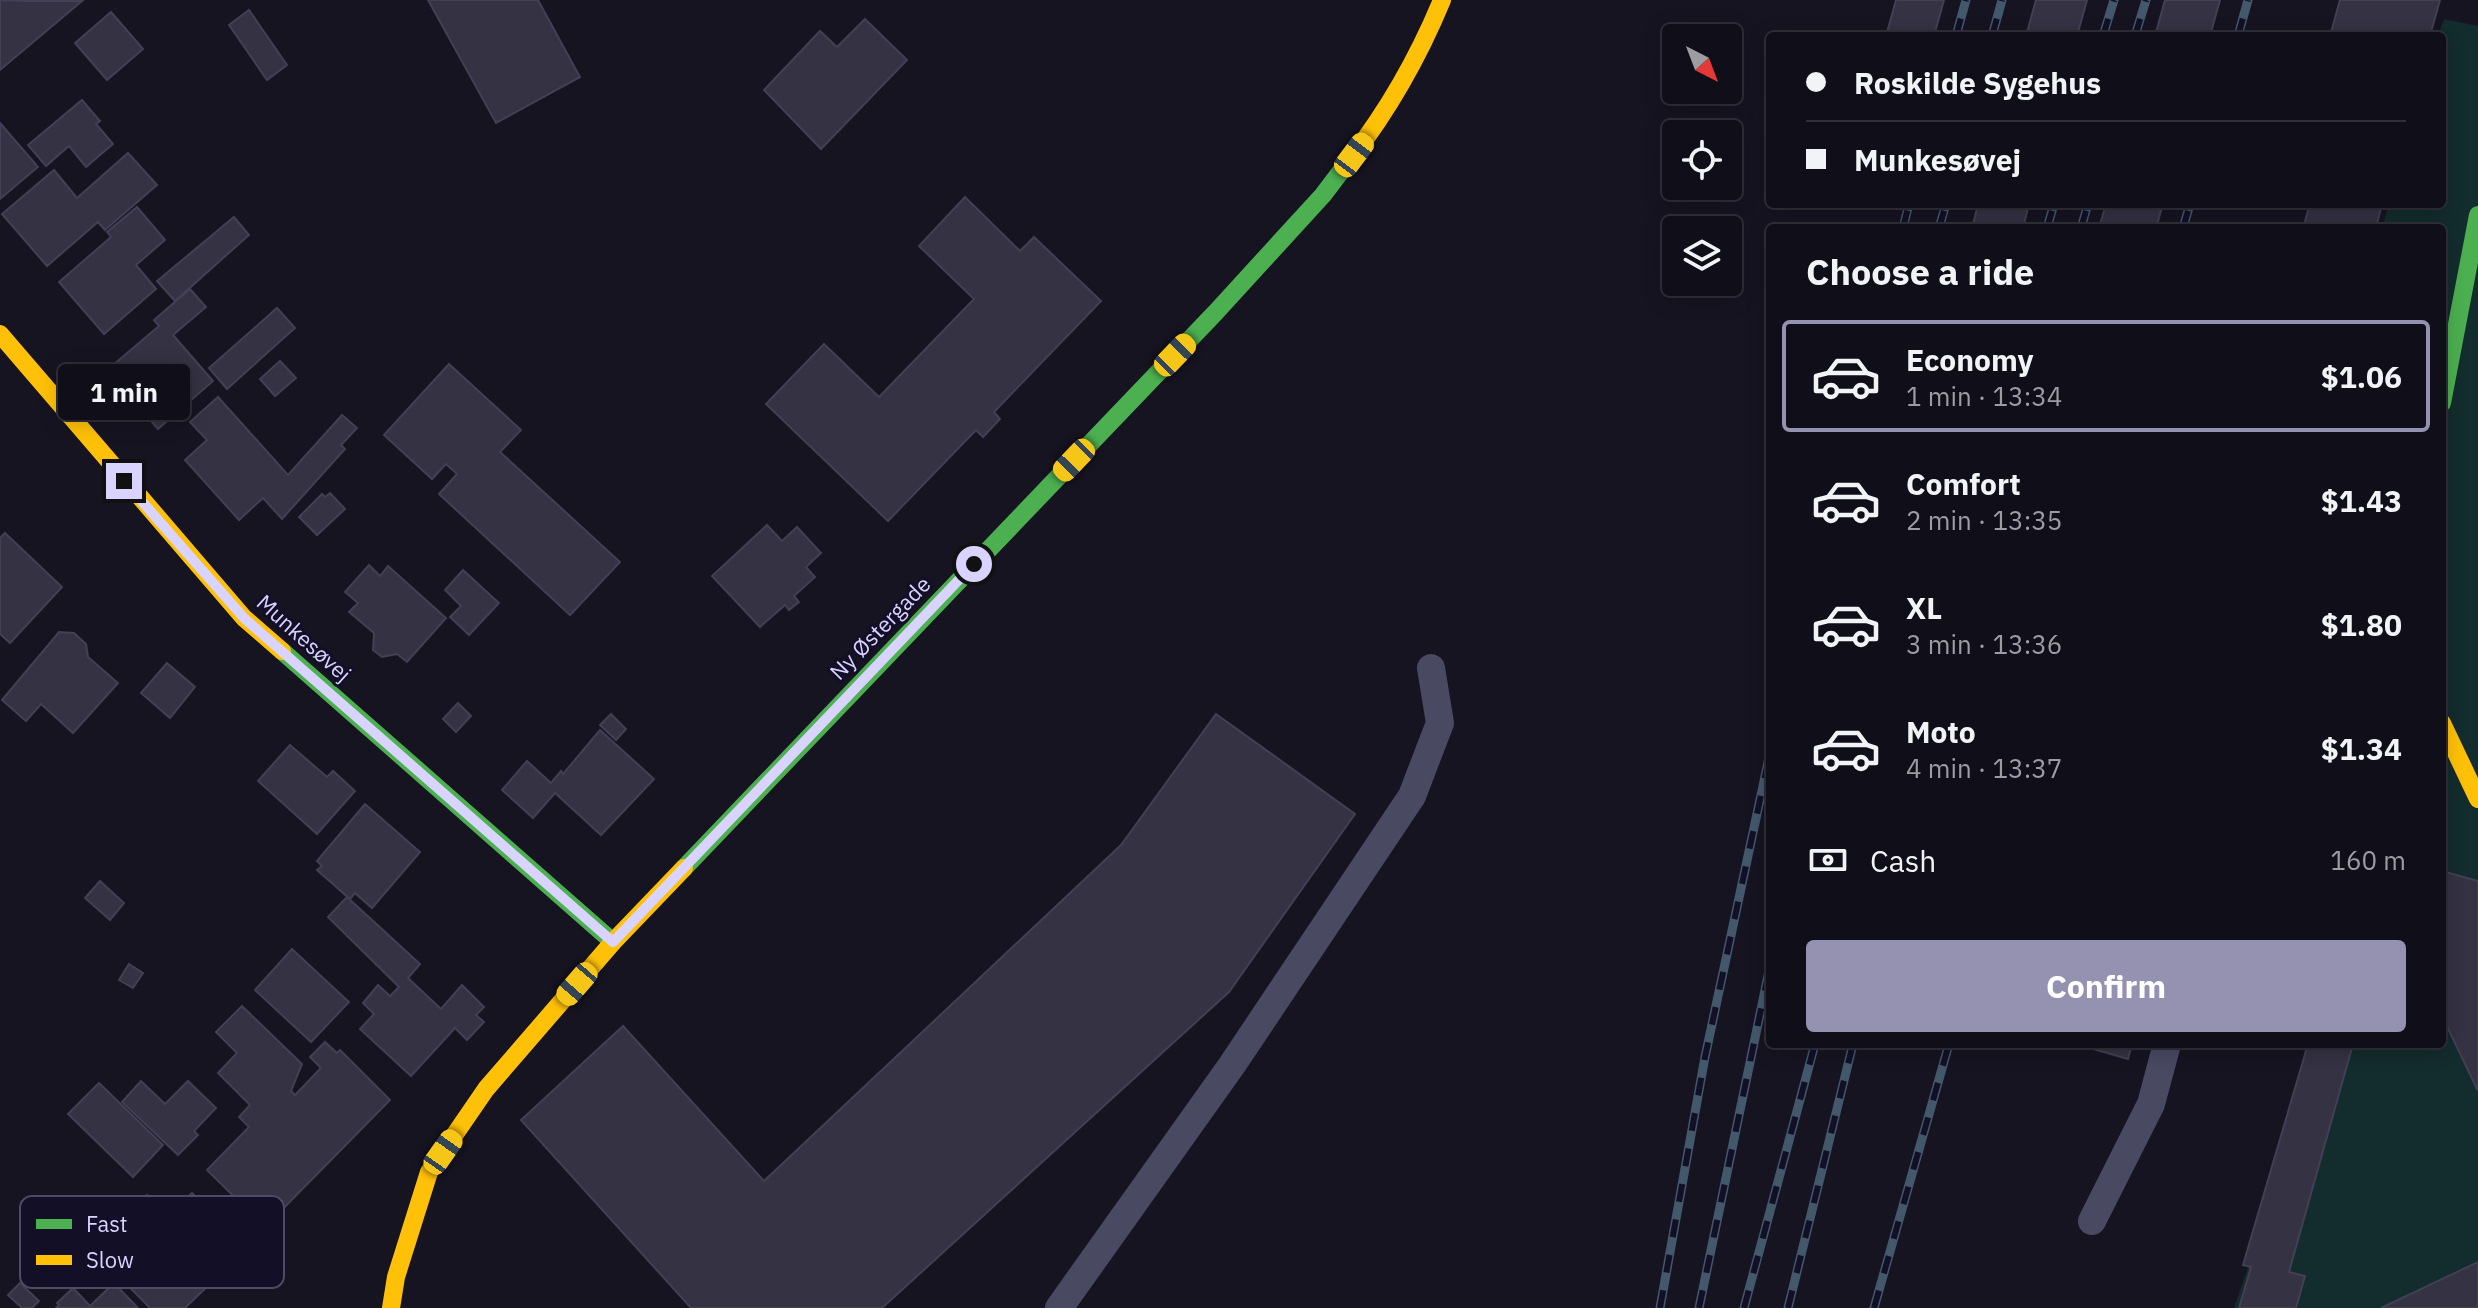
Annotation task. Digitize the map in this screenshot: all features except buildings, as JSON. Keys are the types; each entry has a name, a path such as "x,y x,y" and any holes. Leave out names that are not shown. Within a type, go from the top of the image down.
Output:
{"main road":[{"name":"Ny Østergade","path":"391,1308 396,1277 429,1172 486,1089 613,942 1205,324 1323,195 1384,115 1423,46 1442,0"},
{"path":"2446,382 2478,215"},
{"name":"Munkesøvej","path":"0,334 211,584 244,618 613,942"},
{"path":"2446,743 2478,799"}],"lane":[{"path":"1059,1308 1232,1065 1412,796 1440,723 1431,668"},
{"path":"2092,1221 2151,1104 2166,1048"}],"green space":[{"path":"2444,19 2478,26 2478,1308 2234,1308 2324,1048 2446,1048 2446,224 2383,224 2388,208 2446,208 2446,32 2439,32"}],"railway":[{"path":"1957,32 1966,0"},
{"path":"1993,32 2002,0"},
{"path":"2104,32 2114,0"},
{"path":"2136,32 2146,0"},
{"path":"2239,32 2248,0"},
{"path":"1904,224 1908,208"},
{"path":"1940,224 1945,208"},
{"path":"2048,224 2053,208"},
{"path":"2082,224 2087,208"},
{"path":"2184,224 2189,208"},
{"path":"1660,1308 1705,1057 1766,772"},
{"path":"1699,1308 1766,985"},
{"path":"1744,1308 1814,1048"},
{"path":"1788,1308 1852,1048"},
{"path":"1874,1308 1948,1048"}],"traffic: fast":[{"path":"684,868 1216,312 1323,195 1351,158"},
{"path":"2446,382 2478,215"},
{"path":"282,651 613,942"}],"traffic: slow":[{"path":"1351,158 1402,82 1442,0"},
{"path":"0,334 244,618 282,651"},
{"path":"2446,731 2478,799"},
{"path":"391,1308 396,1277 429,1172 486,1089 613,942 684,868"}],"route":[{"path":"124,481 244,618 613,942 974,564"}]}
